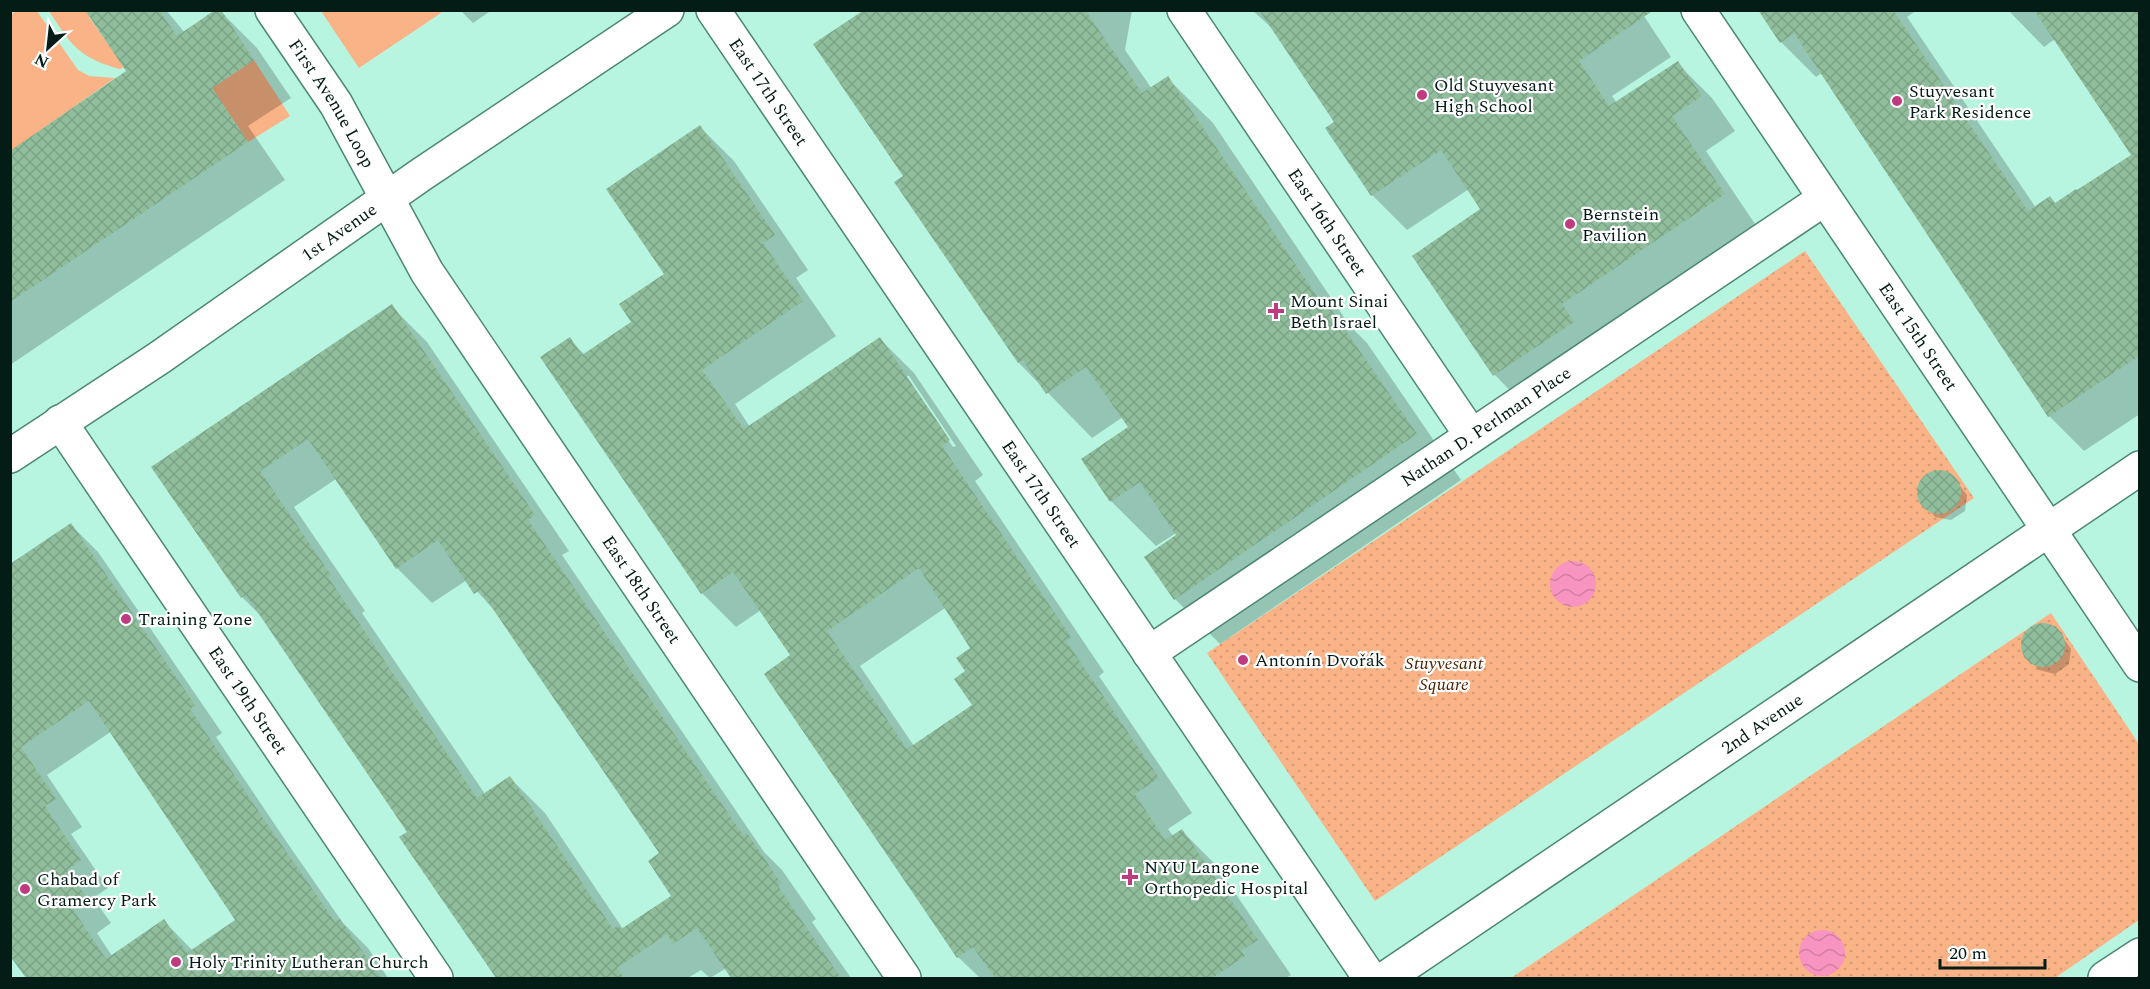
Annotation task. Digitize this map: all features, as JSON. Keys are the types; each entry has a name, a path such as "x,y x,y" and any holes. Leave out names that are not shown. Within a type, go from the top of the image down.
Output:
{"street":[{"name":"First Avenue Loop","path":"272,10 336,104 386,199"},
{"name":"1st Avenue","path":"10,456 159,358 386,199 667,10"},
{"name":"East 17th Street","path":"713,10 1370,978"},
{"name":"East 16th Street","path":"1184,10 1471,435"},
{"name":"East 15th Street","path":"1698,10 2139,665"},
{"name":"East 18th Street","path":"386,199 427,272 904,978"},
{"name":"Nathan D. Perlman Place","path":"1149,653 1824,199"},
{"name":"East 19th Street","path":"60,422 436,978"},
{"name":"2nd Avenue","path":"1386,978 2139,468"},
{"path":"2105,978 2139,955"}],"green space":[{"path":"439,10 441,13 359,68 321,11"},
{"path":"17,11 37,11 78,70 89,76 115,78 11,151 10,15"},
{"path":"49,11 97,11 89,17 124,67 120,69 106,65 85,55 70,41"},
{"path":"254,60 290,116 248,142 212,88"},
{"name":"Stuyvesant Square","path":"1805,251 1974,498 1375,901 1207,653"},
{"path":"2051,613 2139,744 2139,920 2055,978 1511,978"}],"water":[{"path":"1573,561 1589,568 1596,584 1589,600 1573,607 1557,600 1550,584 1557,568"},
{"path":"1822,930 1838,937 1845,953 1838,969 1822,976 1806,969 1799,953 1806,937"}],"building":[{"path":"85,10 159,10 177,36 215,10 221,10 254,60 212,88 248,142 10,302 10,151 126,71"},
{"name":"Mount Sinai Beth Israel","path":"864,10 1085,10 1142,93 1168,76 1318,298 1322,296 1417,434 1174,600 1144,557 1176,535 1140,482 1110,502 1081,459 1128,427 1086,367 1046,394 1023,360 1018,363 894,182 903,176 813,44"},
{"path":"1259,10 1654,10 1579,61 1609,106 1678,61 1702,96 1672,116 1725,194 1562,304 1574,322 1493,376 1412,256 1480,209 1441,150 1371,196 1325,128 1334,122"},
{"path":"1758,10 1893,10 2028,211 2050,196 2055,203 2131,155 2034,10 2139,10 2139,356 2048,417 1794,33 1780,43"},
{"path":"700,125 775,235 763,243 803,301 702,370 744,429 880,337 950,440 942,446 1071,637 1066,641 1159,778 1135,794 1165,840 1182,829 1258,940 1241,951 1245,956 1212,978 995,978 973,947 957,958 764,674 790,655 733,572 701,594 540,357 570,337 582,355 631,322 619,304 664,274 606,189","holes":["919,568 970,648 956,658 965,671 954,679 972,705 907,749 827,631"]},
{"path":"392,304 535,515 528,520 743,835 747,833 781,883 778,886 841,978 731,978 697,928 673,944 667,934 617,968 624,978 496,978 399,837 407,832 246,595 241,598 151,467","holes":["308,439 396,569 438,540 474,594 480,590 659,853 648,861 671,896 621,929 618,926 613,929 510,776 477,798 328,577 331,575 260,471"]},
{"path":"1939,470 1954,477 1961,492 1954,507 1939,514 1924,507 1917,492 1924,477"},
{"path":"71,523 195,705 190,709 261,815 335,922 340,919 381,978 26,978 10,956 10,564","holes":["89,701 235,920 187,953 164,919 106,959 70,905 85,895 67,870 81,860 45,806 56,799 21,747"]},
{"path":"2043,623 2058,630 2065,645 2058,660 2043,667 2028,660 2021,645 2028,630"}],"place":[{"name":"Old Stuyvesant High School","path":"1422,95"},
{"name":"Stuyvesant Park Residence","path":"1897,101"},
{"name":"Bernstein Pavilion","path":"1570,224"},
{"name":"Mount Sinai Beth Israel","path":"1276,311"},
{"name":"Training Zone","path":"126,619"},
{"name":"Antonín Dvořák","path":"1243,660"},
{"name":"NYU Langone Orthopedic Hospital","path":"1130,877"},
{"name":"Chabad of Gramercy Park","path":"25,889"},
{"name":"Holy Trinity Lutheran Church","path":"176,962"}]}
